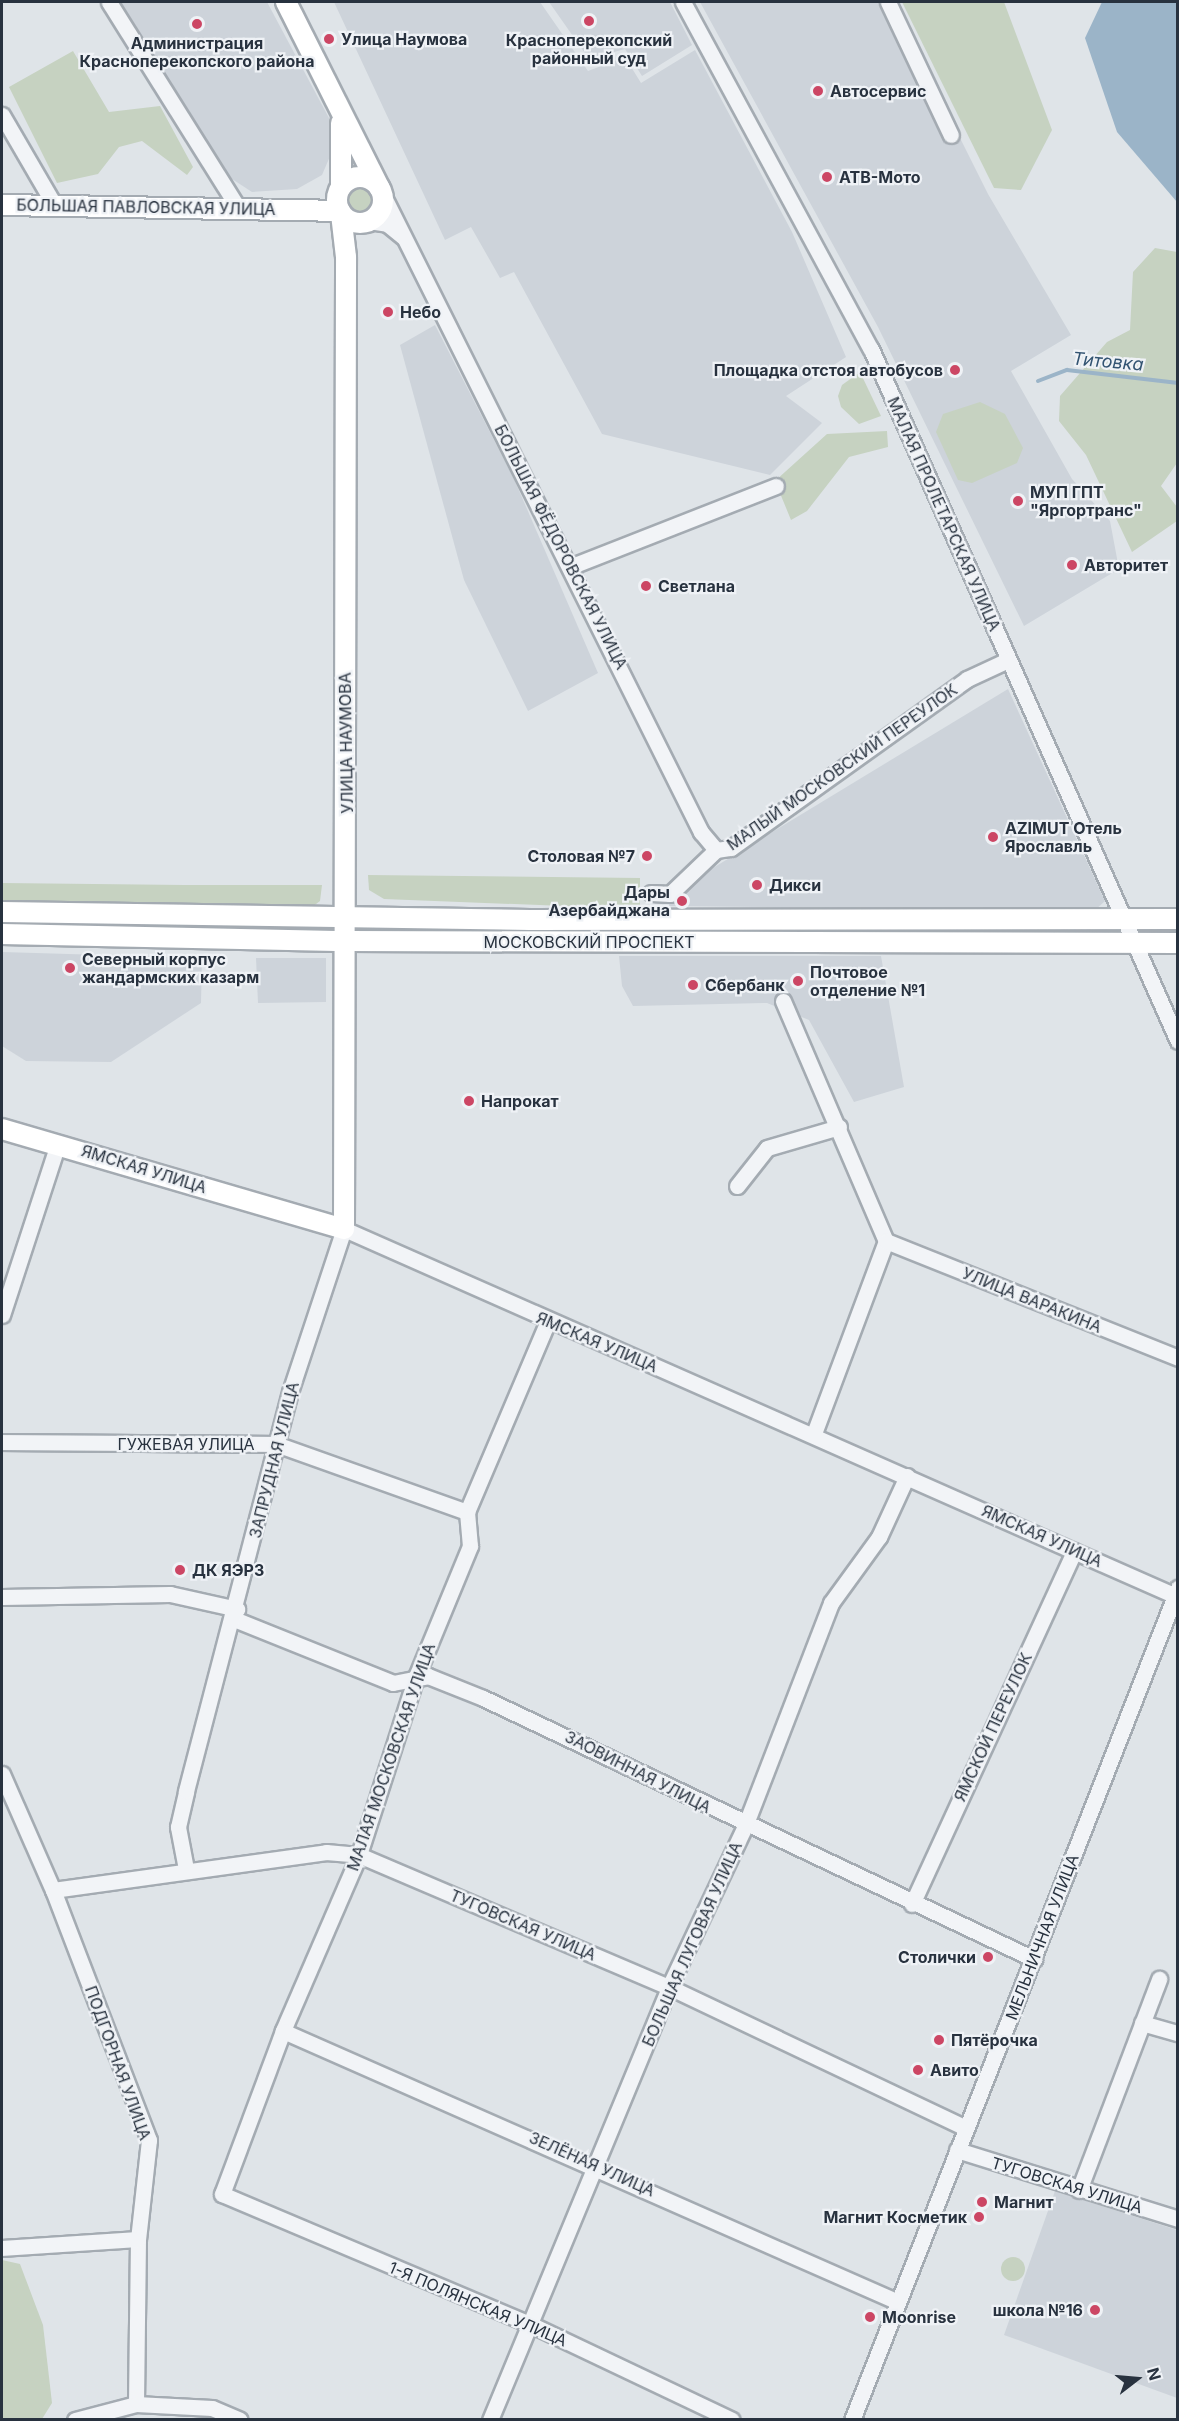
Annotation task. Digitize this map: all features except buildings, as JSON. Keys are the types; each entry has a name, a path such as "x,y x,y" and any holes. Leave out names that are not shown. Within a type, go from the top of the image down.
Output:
{"main road":[{"name":"БОЛЬШАЯ ФЁДОРОВСКАЯ УЛИЦА","path":"286,2 380,189"},
{"name":"БОЛЬШАЯ ФЁДОРОВСКАЯ УЛИЦА","path":"337,103 344,138 340,188"},
{"path":"358,177 380,189 382,207 367,222 340,212 340,188 358,177"},
{"name":"БОЛЬШАЯ ПАВЛОВСКАЯ УЛИЦА","path":"291,209 340,188"},
{"name":"БОЛЬШАЯ ПАВЛОВСКАЯ УЛИЦА","path":"2,205 291,209 340,212"},
{"name":"УЛИЦА НАУМОВА","path":"340,212 346,257 348,941 344,1229"},
{"name":"УЛИЦА НАУМОВА","path":"346,257 350,240 367,222"},
{"name":"МОСКОВСКИЙ ПРОСПЕКТ","path":"2,912 348,917 1178,919"},
{"name":"МОСКОВСКИЙ ПРОСПЕКТ","path":"2,934 348,941 1178,943"},
{"name":"ЯМСКАЯ УЛИЦА","path":"2,1128 344,1229"}],"street":[{"path":"109,2 238,208"},
{"name":"МАЛАЯ ПРОЛЕТАРСКАЯ УЛИЦА","path":"683,2 871,349 1178,1041"},
{"path":"888,2 951,135"},
{"path":"2,115 55,206"},
{"name":"БОЛЬШАЯ ФЁДОРОВСКАЯ УЛИЦА","path":"380,189 572,566 704,838 716,850"},
{"name":"БОЛЬШАЯ ФЁДОРОВСКАЯ УЛИЦА","path":"367,222 391,226 407,241"},
{"path":"572,566 776,486"},
{"name":"МАЛЫЙ МОСКОВСКИЙ ПЕРЕУЛОК","path":"651,893 670,894 716,850 731,848 967,679 1008,660"},
{"path":"783,1001 886,1241 814,1434"},
{"path":"737,1186 767,1148 839,1127"},
{"path":"2,1315 58,1144"},
{"name":"ЯМСКАЯ УЛИЦА","path":"344,1229 548,1321 814,1434 1074,1551 1176,1593"},
{"name":"ЗАПРУДНАЯ УЛИЦА","path":"186,1869 178,1827 235,1614 276,1444 344,1229"},
{"name":"УЛИЦА ВАРАКИНА","path":"886,1241 1178,1358"},
{"name":"МАЛАЯ МОСКОВСКАЯ УЛИЦА","path":"222,2194 283,2031 359,1855 416,1677 470,1546 466,1512 548,1321"},
{"name":"ГУЖЕВАЯ УЛИЦА","path":"2,1442 276,1444 466,1512"},
{"name":"БОЛЬШАЯ ЛУГОВАЯ УЛИЦА","path":"490,2420 532,2325 669,1987 745,1827 831,1603 879,1537 907,1476"},
{"name":"ЯМСКОЙ ПЕРЕУЛОК","path":"912,1904 1074,1551"},
{"name":"МЕЛЬНИЧНАЯ УЛИЦА","path":"852,2420 1176,1593"},
{"name":"ЗАОВИННАЯ УЛИЦА","path":"2,1597 170,1594 235,1614 393,1683 428,1676 571,1737 745,1827 1034,1959"},
{"name":"ПОДГОРНАЯ УЛИЦА","path":"2,1774 53,1890 149,2140 138,2239 136,2404"},
{"name":"ТУГОВСКАЯ УЛИЦА","path":"53,1890 186,1869 326,1852 359,1855 669,1987 966,2128"},
{"path":"1079,2190 1159,1979"},
{"path":"1142,2023 1178,2033"},
{"name":"ЗЕЛЁНАЯ УЛИЦА","path":"283,2031 597,2166 898,2302"},
{"name":"ТУГОВСКАЯ УЛИЦА","path":"957,2150 1079,2190 1178,2219"},
{"name":"1-Я ПОЛЯНСКАЯ УЛИЦА","path":"222,2194 532,2325 732,2420"},
{"path":"2,2248 138,2239"},
{"path":"75,2420 136,2404 212,2408 240,2420"}],"shaded area":[{"path":"118,2 267,2 329,118 334,147 322,175 297,189 252,192 229,177"},
{"path":"334,2 540,2 588,71 625,57 641,83 695,50 792,232 846,357 786,396 822,423 770,475 602,434 514,272 500,278 471,227 445,240"},
{"path":"549,2 670,2 692,45 642,76 625,49 589,59"},
{"path":"700,2 892,2 988,194 1071,335 1011,371 1072,479 1110,521 1119,569 1024,626 878,327"},
{"path":"435,325 514,479 598,673 528,711 464,580 400,345"},
{"path":"1008,689 1105,901 1094,911 669,906 670,894"},
{"path":"2,952 202,958 201,1003 111,1062 26,1061 2,1046"},
{"path":"619,956 881,956 904,1087 854,1102 809,1020 767,1003 633,1006 622,986"},
{"path":"256,958 326,958 326,1002 258,1003"},
{"name":"школа №16","path":"1055,2191 1177,2230 1177,2398 1004,2335"}],"green space":[{"path":"902,2 1004,2 1052,130 1021,190 994,188"},
{"path":"73,51 109,112 160,106 193,167 187,175 142,141 119,147 98,174 57,183 9,87"},
{"path":"360,184 371,189 376,200 371,211 360,216 349,211 344,200 349,189"},
{"path":"1155,248 1177,252 1177,463 1161,486 1177,507 1177,521 1132,552 1086,455 1059,421 1060,396 1107,342 1130,330 1133,272"},
{"path":"860,372 881,416 859,424 841,407 838,396 842,385"},
{"path":"980,402 1005,414 1023,448 1017,463 972,483 958,480 936,432 943,414"},
{"path":"887,431 888,447 849,457 807,511 791,520 775,481 827,434"},
{"path":"368,875 640,878 640,909 384,899 369,890"},
{"path":"2,883 322,885 320,901 308,910 2,901"},
{"path":"1013,2257 1022,2260 1025,2269 1022,2278 1013,2281 1004,2278 1001,2269 1004,2260"},
{"path":"2,2260 20,2264 43,2325 52,2403 42,2419 2,2419"}],"water":[{"path":"1102,2 1177,2 1177,202 1117,132 1085,38"}],"waterway":[{"name":"Титовка","path":"1038,381 1067,370 1178,383"}],"place":[{"name":"Красноперекопский районный суд","path":"589,21"},
{"name":"Администрация Красноперекопского района","path":"197,24"},
{"name":"Улица Наумова","path":"329,39"},
{"name":"Автосервис","path":"818,91"},
{"name":"АТВ-Мото","path":"827,177"},
{"name":"Небо","path":"388,312"},
{"name":"Площадка отстоя автобусов","path":"955,370"},
{"name":"МУП ГПТ \"Яргортранс\"","path":"1018,501"},
{"name":"Авторитет","path":"1072,565"},
{"name":"Светлана","path":"646,586"},
{"name":"AZIMUT Отель Ярославль","path":"993,837"},
{"name":"Столовая №7","path":"647,856"},
{"name":"Дикси","path":"757,885"},
{"name":"Дары Азербайджана","path":"682,901"},
{"name":"Северный корпус жандармских казарм","path":"70,968"},
{"name":"Почтовое отделение №1","path":"798,981"},
{"name":"Сбербанк","path":"693,985"},
{"name":"Напрокат","path":"469,1101"},
{"name":"ДК ЯЭРЗ","path":"180,1570"},
{"name":"Столички","path":"988,1957"},
{"name":"Пятёрочка","path":"939,2040"},
{"name":"Авито","path":"918,2070"},
{"name":"Магнит","path":"982,2202"},
{"name":"Магнит Косметик","path":"979,2217"},
{"name":"школа №16","path":"1095,2310"},
{"name":"Moonrise","path":"870,2317"}]}
